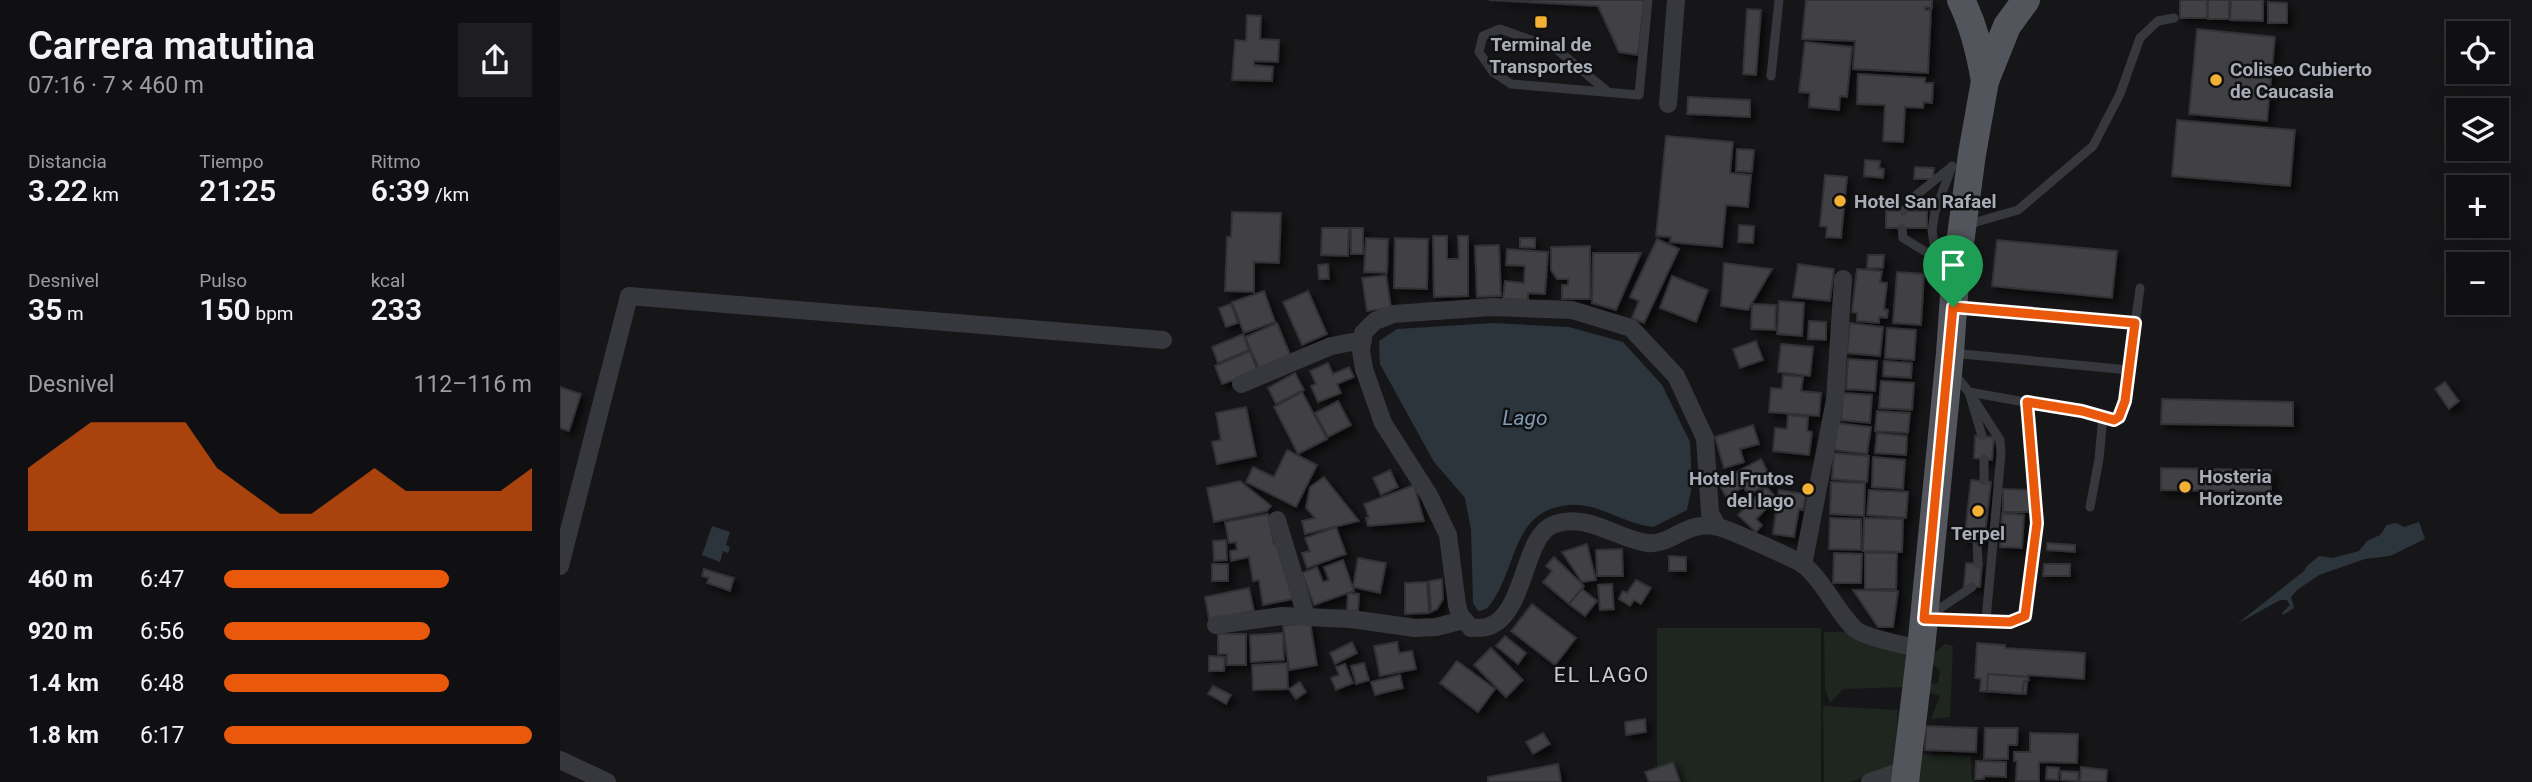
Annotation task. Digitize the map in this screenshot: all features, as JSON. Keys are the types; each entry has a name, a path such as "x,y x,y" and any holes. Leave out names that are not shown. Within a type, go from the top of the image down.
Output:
{"main road":[{"path":"1961,0 1980,49 1985,81"},
{"path":"1905,776 1921,649 1949,360 1961,226 1962,160 2005,13 2025,0"}],"street":[{"path":"1668,104 1676,0"},
{"path":"1804,565 1835,400 1843,279"},
{"path":"560,566 629,296 1163,340"},
{"path":"1717,526 1710,513 1705,438 1676,376 1631,328 1572,310 1492,307 1393,314 1375,321 1363,334 1364,369 1383,422 1429,495 1448,535 1457,605 1471,628 1486,627 1500,620 1520,589 1533,548 1541,533 1552,524 1585,521 1613,533 1656,543 1691,526 1717,526 1804,565 1856,631 1921,649"},
{"path":"1241,384 1331,346 1363,340"},
{"path":"1278,520 1306,616"},
{"path":"1216,625 1282,616 1351,619 1415,628 1436,627 1464,620"},
{"path":"560,761 607,782"},
{"path":"1870,782 1905,776"}],"lane":[{"path":"1607,91 1556,49 1500,29 1483,36 1479,52 1493,72 1511,83 1639,95 1648,0"},
{"path":"1771,76 1779,0"},
{"path":"1961,226 2018,210 2093,146 2120,94 2140,38 2158,21 2174,18"},
{"path":"1904,211 1915,196 1962,160"},
{"path":"1962,160 1935,212 1932,230 1936,258 1954,294 2135,323"},
{"path":"1902,228 1903,238 1936,258"},
{"path":"1969,392 2114,420 2123,412 2140,288"},
{"path":"1949,360 2129,370"},
{"path":"1949,360 2000,440 1986,620"},
{"path":"1969,392 1982,436"},
{"path":"1924,619 2010,622 2025,616 2037,523 2027,402"},
{"path":"2090,507 2099,459 2102,416"},
{"path":"1984,459 1984,481"},
{"path":"1976,542 1978,564"},
{"path":"1924,619 1972,587"}],"shaded area":[{"path":"1657,628 1821,628 1821,782 1657,782"},
{"path":"1885,631 1909,660 1904,687 1843,689 1830,703 1825,689 1824,632"},
{"path":"1945,644 1953,646 1950,717 1931,719 1940,696 1926,692 1926,684 1938,683 1940,671 1932,663 1933,654"},
{"path":"1823,706 1898,710 1894,767 1850,782 1824,782"},
{"path":"1924,754 1971,756 1972,780 1975,782 1915,782 1914,763"}],"water":[{"name":"Lago","path":"1493,323 1569,327 1623,342 1662,385 1690,442 1692,485 1687,510 1653,527 1581,505 1552,509 1538,516 1520,539 1494,599 1488,608 1478,611 1473,603 1471,530 1465,498 1434,462 1380,364 1379,341 1397,329"},
{"path":"2419,522 2425,539 2390,556 2365,559 2319,575 2297,590 2291,597 2294,608 2283,615 2290,605 2287,600 2280,600 2237,624 2319,556 2333,558 2359,551 2367,541 2380,535 2387,525 2396,523 2404,527"},
{"path":"712,526 730,532 726,545 730,547 728,553 723,551 720,562 702,555"}],"building":[{"path":"1489,0 1644,0 1638,55 1619,52 1598,6"},
{"path":"1806,0 1932,0 1932,8 1925,7 1925,10 1931,10 1928,73 1853,69 1855,41 1802,39"},
{"path":"2180,0 2207,0 2207,18 2180,18"},
{"path":"2208,0 2229,0 2229,19 2208,19"},
{"path":"2231,0 2263,0 2263,21 2230,20"},
{"path":"2268,2 2287,3 2287,23 2268,23"},
{"path":"1747,9 1761,10 1756,75 1743,74"},
{"path":"1247,15 1261,16 1260,39 1279,40 1278,62 1254,61 1254,65 1273,67 1272,81 1232,80 1235,40 1246,41"},
{"path":"2197,29 2275,37 2267,121 2189,114"},
{"path":"1805,42 1852,47 1847,97 1840,96 1839,110 1809,107 1810,93 1799,92"},
{"path":"1858,74 1925,78 1925,83 1933,83 1932,103 1924,102 1923,108 1905,107 1903,142 1883,141 1885,105 1857,104"},
{"path":"1688,97 1750,100 1750,117 1687,114"},
{"path":"2177,120 2295,130 2290,186 2172,176"},
{"path":"1666,136 1733,142 1730,173 1751,175 1748,207 1726,205 1722,247 1670,242 1671,237 1656,236"},
{"path":"1737,149 1754,150 1752,172 1736,171"},
{"path":"1865,160 1880,161 1879,168 1884,169 1883,178 1864,176"},
{"path":"1915,167 1934,168 1933,179 1914,179"},
{"path":"1825,175 1847,177 1841,238 1826,237 1827,227 1820,226"},
{"path":"1886,211 1927,211 1927,228 1886,228"},
{"path":"1232,212 1281,213 1279,263 1254,262 1254,292 1225,291 1227,237 1231,237"},
{"path":"1739,225 1754,226 1753,243 1738,242"},
{"path":"1322,228 1349,228 1348,256 1321,255"},
{"path":"1351,228 1363,228 1363,254 1351,254"},
{"path":"1433,236 1447,236 1447,259 1459,259 1458,236 1468,236 1468,296 1434,297"},
{"path":"1366,238 1388,239 1387,273 1364,272"},
{"path":"1395,238 1428,239 1427,289 1394,288"},
{"path":"1520,238 1535,238 1535,248 1520,247"},
{"path":"1657,239 1679,249 1644,323 1632,318 1639,301 1630,297"},
{"path":"1997,240 2117,251 2112,298 1992,286"},
{"path":"1499,245 1501,296 1477,297 1475,246"},
{"path":"1590,246 1590,299 1562,299 1562,285 1568,285 1568,279 1557,279 1551,270 1551,247"},
{"path":"1507,249 1548,252 1545,294 1528,293 1528,300 1503,299 1505,281 1524,283 1525,266 1506,265"},
{"path":"1593,253 1641,253 1616,310 1592,303"},
{"path":"1868,255 1884,255 1883,268 1867,268"},
{"path":"1724,263 1772,269 1748,310 1721,306"},
{"path":"1328,264 1329,279 1319,279 1318,265"},
{"path":"1798,264 1834,269 1830,301 1793,297"},
{"path":"1857,269 1882,271 1880,282 1887,283 1884,309 1888,310 1887,318 1879,317 1879,323 1857,321 1857,313 1852,312"},
{"path":"1897,272 1924,274 1921,325 1893,323"},
{"path":"1386,275 1391,308 1367,311 1362,278"},
{"path":"1672,276 1708,290 1696,322 1660,308"},
{"path":"1264,291 1275,322 1244,333 1232,302"},
{"path":"1308,291 1327,334 1302,345 1283,302"},
{"path":"1779,301 1804,303 1802,336 1777,334"},
{"path":"1231,304 1238,323 1226,327 1219,308"},
{"path":"1752,304 1776,305 1775,330 1751,329"},
{"path":"1809,321 1826,322 1826,340 1808,339"},
{"path":"1277,323 1291,357 1260,371 1245,337"},
{"path":"1850,323 1883,327 1880,356 1847,353"},
{"path":"1887,328 1916,330 1914,360 1885,358"},
{"path":"1243,334 1249,350 1218,363 1212,347"},
{"path":"1756,341 1763,360 1740,368 1733,349"},
{"path":"1781,344 1813,347 1810,376 1778,372"},
{"path":"1250,351 1258,372 1222,384 1215,366"},
{"path":"1848,359 1877,361 1875,391 1846,389"},
{"path":"1884,361 1912,363 1911,378 1883,376"},
{"path":"1328,363 1333,374 1349,367 1354,377 1337,384 1341,393 1318,402 1311,386 1316,384 1310,371"},
{"path":"1295,373 1304,390 1276,404 1268,388"},
{"path":"1783,375 1803,377 1801,391 1821,393 1819,416 1769,412 1771,388 1782,389"},
{"path":"1881,381 1914,383 1912,410 1879,408"},
{"path":"2445,382 2459,401 2449,409 2435,389"},
{"path":"560,387 581,394 569,431 560,428"},
{"path":"1302,392 1327,439 1298,454 1274,407"},
{"path":"1843,393 1872,395 1870,423 1841,420"},
{"path":"2162,399 2293,402 2293,426 2161,424"},
{"path":"1338,401 1351,425 1328,437 1315,413"},
{"path":"1246,407 1256,456 1217,464 1212,442 1221,440 1216,413"},
{"path":"1877,411 1910,413 1908,433 1875,431"},
{"path":"1788,415 1808,417 1807,431 1812,432 1809,455 1773,451 1775,428 1787,429"},
{"path":"1837,423 1871,427 1867,454 1834,450"},
{"path":"1753,425 1759,444 1740,449 1744,462 1724,468 1715,437"},
{"path":"1877,433 1907,436 1906,455 1875,453"},
{"path":"1975,436 1994,437 1992,460 1974,458"},
{"path":"1287,450 1317,465 1296,507 1246,482 1253,467 1274,477"},
{"path":"1834,453 1869,456 1867,482 1832,479"},
{"path":"1873,457 1905,460 1903,489 1872,487"},
{"path":"1761,459 1773,482 1748,495 1744,487 1726,497 1718,482"},
{"path":"2161,468 2271,470 2271,492 2161,490"},
{"path":"1390,470 1398,487 1381,495 1373,478"},
{"path":"1324,477 1359,521 1305,534 1302,521 1315,518 1306,508 1310,487"},
{"name":"Terpel","path":"1971,480 1991,482 1984,543 1964,541"},
{"path":"1240,481 1271,506 1267,511 1214,522 1207,488"},
{"path":"1831,482 1865,483 1864,516 1830,514"},
{"path":"1414,485 1424,521 1368,526 1366,518 1369,518 1364,504"},
{"path":"1766,487 1777,498 1756,519 1762,525 1756,532 1738,515"},
{"path":"2003,489 2029,490 2029,512 2003,512"},
{"path":"1779,490 1806,494 1803,510 1799,509 1794,537 1773,534"},
{"path":"1869,490 1908,492 1906,518 1867,515"},
{"path":"2002,513 2024,515 2022,548 2000,547"},
{"path":"1268,514 1274,544 1283,542 1293,599 1263,605 1259,580 1253,581 1249,557 1231,561 1230,551 1237,550 1236,542 1229,543 1225,522"},
{"path":"1830,518 1861,519 1861,550 1829,549"},
{"path":"1864,518 1903,519 1902,552 1863,551"},
{"path":"1336,527 1346,554 1307,568 1302,553 1310,551 1305,538"},
{"path":"1226,540 1227,560 1214,561 1213,541"},
{"path":"2047,543 2075,545 2075,552 2047,550"},
{"path":"1587,544 1596,580 1582,582 1562,552"},
{"path":"1622,549 1623,576 1597,576 1596,550"},
{"path":"1834,553 1862,554 1861,583 1833,583"},
{"path":"1865,553 1897,553 1896,589 1865,589"},
{"path":"1669,556 1686,557 1686,571 1669,571"},
{"path":"1554,557 1584,586 1569,604 1543,582 1552,571 1546,566"},
{"path":"1358,558 1386,563 1380,593 1353,587"},
{"path":"1343,560 1354,591 1314,605 1302,573 1317,567 1323,582 1329,580 1324,567"},
{"name":"Terpel","path":"1966,563 1982,564 1980,587 1964,586"},
{"path":"1212,564 1228,564 1228,581 1212,581"},
{"path":"2044,564 2070,564 2070,576 2043,576"},
{"path":"704,569 734,578 730,591 707,583 709,578 702,576"},
{"path":"1442,579 1443,599 1437,609 1431,612 1429,581"},
{"path":"1636,580 1651,588 1641,604 1634,600 1630,606 1619,599 1623,591 1627,593"},
{"path":"1427,582 1429,613 1405,614 1405,583"},
{"path":"1612,584 1614,609 1600,610 1598,585"},
{"path":"1249,588 1254,611 1209,619 1205,597"},
{"path":"1582,589 1597,601 1585,616 1569,604"},
{"path":"1853,590 1898,591 1893,627 1878,627"},
{"path":"1348,593 1359,594 1358,611 1347,610"},
{"path":"1532,604 1576,638 1555,665 1511,631"},
{"path":"1310,622 1317,665 1289,670 1283,626"},
{"path":"1283,633 1284,660 1251,662 1250,635"},
{"path":"1218,634 1246,634 1246,665 1227,665 1227,654 1218,654"},
{"path":"1505,636 1526,653 1518,664 1496,646"},
{"path":"1352,642 1357,653 1335,664 1330,653"},
{"path":"1397,642 1399,653 1412,651 1416,669 1380,676 1374,646"},
{"path":"1977,643 2005,645 2005,648 2085,653 2084,679 2028,675 2026,694 1980,691 1981,679 1975,678"},
{"path":"1491,648 1523,680 1506,697 1474,665"},
{"path":"1209,656 1225,657 1224,671 1209,671"},
{"path":"1457,661 1495,689 1478,712 1440,683"},
{"path":"1287,663 1288,689 1253,690 1252,665"},
{"path":"1364,663 1369,680 1356,684 1351,666"},
{"path":"1345,664 1353,683 1336,690 1331,678 1339,675 1336,667"},
{"path":"1988,674 2028,677 2029,680 2024,681 2022,694 1987,691"},
{"path":"1400,675 1403,688 1375,695 1371,682"},
{"path":"1300,682 1306,692 1296,699 1289,689"},
{"path":"1213,686 1231,695 1226,704 1208,694"},
{"path":"1645,719 1646,732 1626,735 1625,722"},
{"path":"1926,726 1977,728 1976,752 1925,750"},
{"path":"1985,728 2018,728 2017,745 2008,745 2008,759 1984,759"},
{"path":"1543,733 1550,744 1533,754 1526,742"},
{"path":"2030,733 2078,734 2077,763 2039,762 2039,781 2016,781 2017,761 2014,761 2014,752 2030,752"},
{"path":"1976,761 2006,762 2006,777 1984,776 1984,779 1975,779"},
{"path":"1673,762 1680,782 1649,782 1645,772"},
{"path":"1558,764 1561,782 1488,782 1488,777"},
{"path":"2047,767 2059,768 2058,780 2046,779"},
{"path":"2081,767 2107,770 2106,782 2080,782"},
{"path":"2061,771 2078,772 2078,781 2061,780"}],"place":[{"name":"Terminal de Transportes","path":"1541,22"},
{"name":"Coliseo Cubierto de Caucasia","path":"2216,80"},
{"name":"Hotel San Rafael","path":"1840,201"},
{"name":"Hosteria Horizonte","path":"2185,487"},
{"name":"Hotel Frutos del lago","path":"1808,489"},
{"name":"Terpel","path":"1978,511"}],"district":[{"name":"EL LAGO","path":"1602,675"}],"route":[{"path":"1953,307 2135,323 2125,401 2119,417 2114,420 2082,411 2027,402 2037,523 2025,616 2010,622 1924,619 1953,307"}]}
